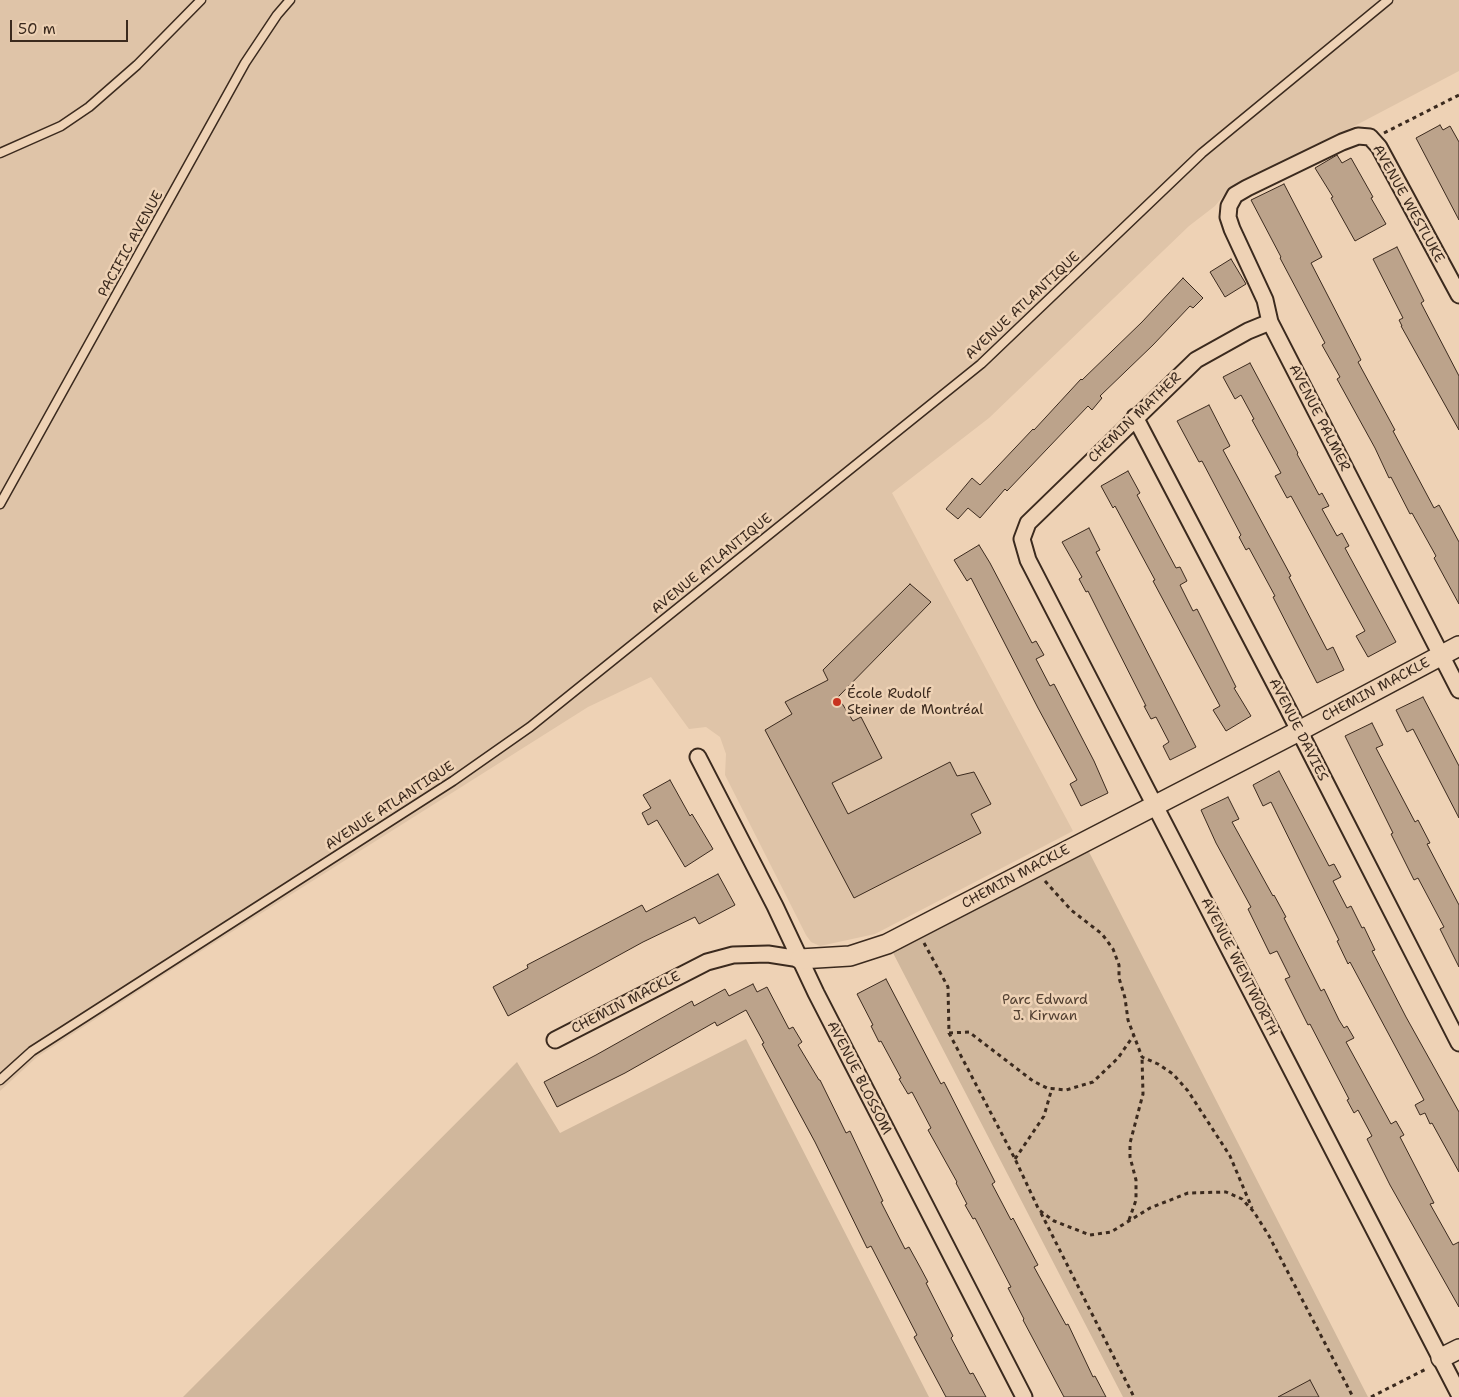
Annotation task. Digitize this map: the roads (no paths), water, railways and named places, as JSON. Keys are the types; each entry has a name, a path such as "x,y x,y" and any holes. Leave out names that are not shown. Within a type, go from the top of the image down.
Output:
{"street":[{"name":"AVENUE WESTLUKE","path":"1290,167 1358,136 1370,138 1380,147 1459,295"},
{"name":"AVENUE PALMER","path":"1290,167 1235,195 1229,206 1228,217 1265,300 1270,322 1459,690"},
{"name":"CHEMIN MATHER","path":"1022,539 1028,523 1135,417 1196,360 1270,322"},
{"name":"AVENUE DAVIES","path":"1135,417 1459,1043"},
{"name":"AVENUE WENTWORTH","path":"1022,539 1028,560 1155,804 1435,1363 1459,1394"},
{"name":"CHEMIN MACKLE","path":"555,1040 707,962 733,955 768,954 800,959 850,956 887,944 1459,646"},
{"name":"AVENUE BLOSSOM","path":"698,757 775,906 816,993 1024,1397"},
{"path":"1435,1363 1459,1349"}],"lane":[{"path":"0,153 61,126 89,107 136,65 201,0"},
{"name":"PACIFIC AVENUE","path":"0,504 245,63 268,28 290,0"},
{"name":"AVENUE ATLANTIQUE","path":"0,1080 32,1051 453,781 530,727 981,364 1202,153 1388,0"}],"place":[{"name":"École Rudolf Steiner de Montréal","path":"837,702"}],"park label":[{"name":"Parc Edward J. Kirwan","path":"1045,1008"}]}
